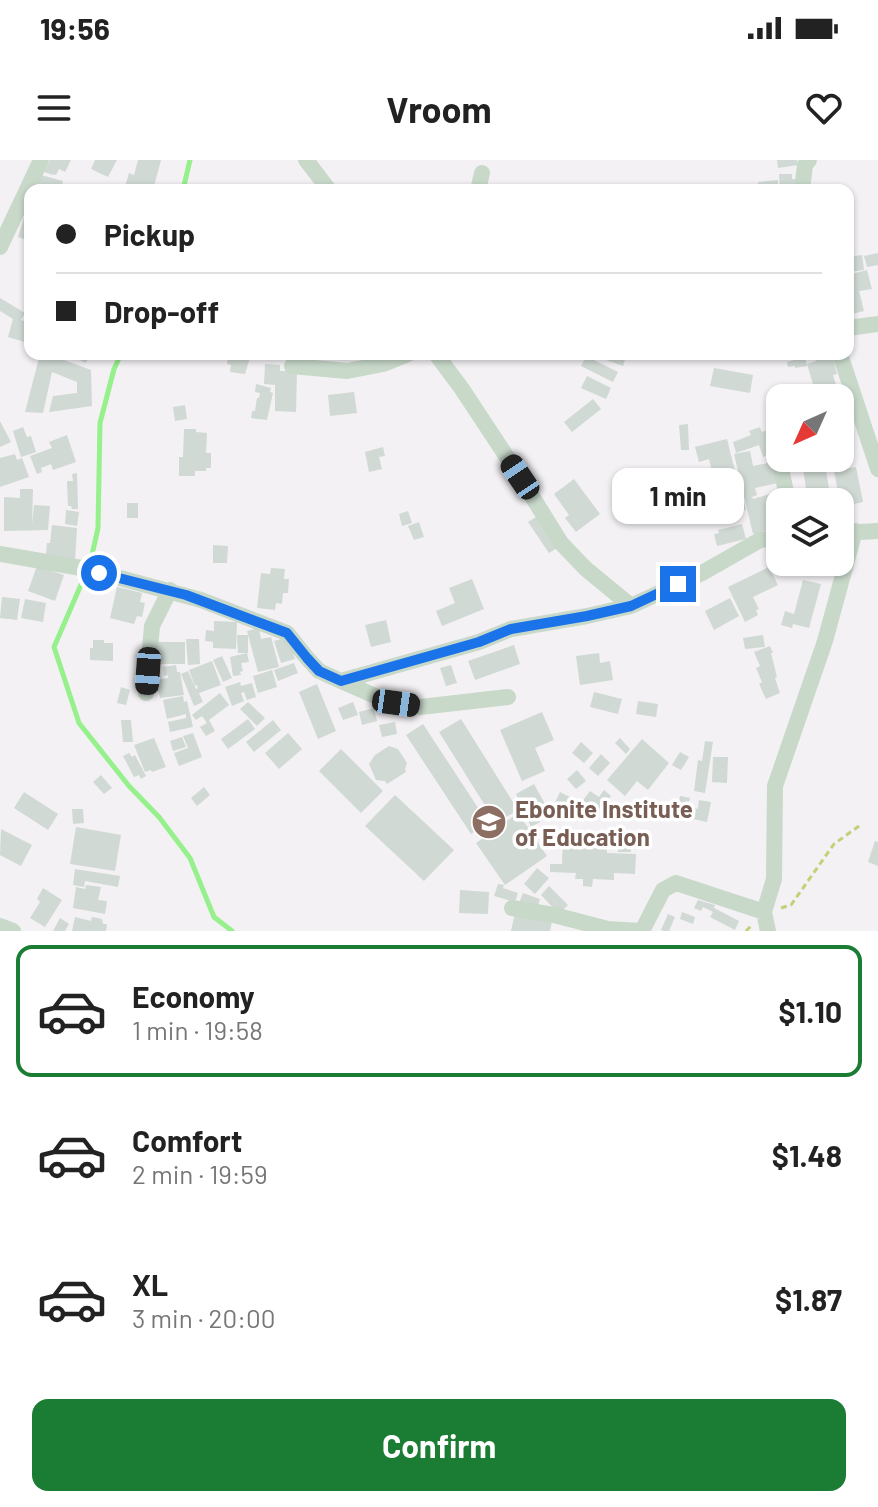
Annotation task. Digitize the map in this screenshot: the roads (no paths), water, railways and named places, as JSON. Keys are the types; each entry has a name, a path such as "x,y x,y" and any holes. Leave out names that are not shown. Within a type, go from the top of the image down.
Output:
{"street":[{"path":"30,184 41,160"},
{"path":"306,160 324,184"},
{"path":"803,184 805,165 809,160"},
{"path":"479,184 482,173"},
{"path":"0,247 24,196"},
{"path":"854,327 878,324"},
{"path":"292,366 347,371 393,360"},
{"path":"440,360 561,543 586,569 631,606"},
{"path":"842,360 878,469"},
{"path":"854,532 878,531"},
{"path":"341,681 479,642 511,629 631,606 766,539"},
{"path":"0,554 87,569 201,600 287,633 319,671 382,699 420,707 508,697"},
{"path":"768,931 764,912 774,879 775,786 825,641 839,576"},
{"path":"146,693 152,626 170,590"},
{"path":"512,908 608,929 642,931 663,890 676,883 764,912"},
{"path":"0,926 13,931"}],"waterway":[{"path":"184,184 190,160"},
{"path":"118,360 100,423 98,528 90,564 54,647 79,723 190,858 214,917 232,931"}],"place":[{"name":"Ebonite Institute of Education","path":"489,822"}]}
